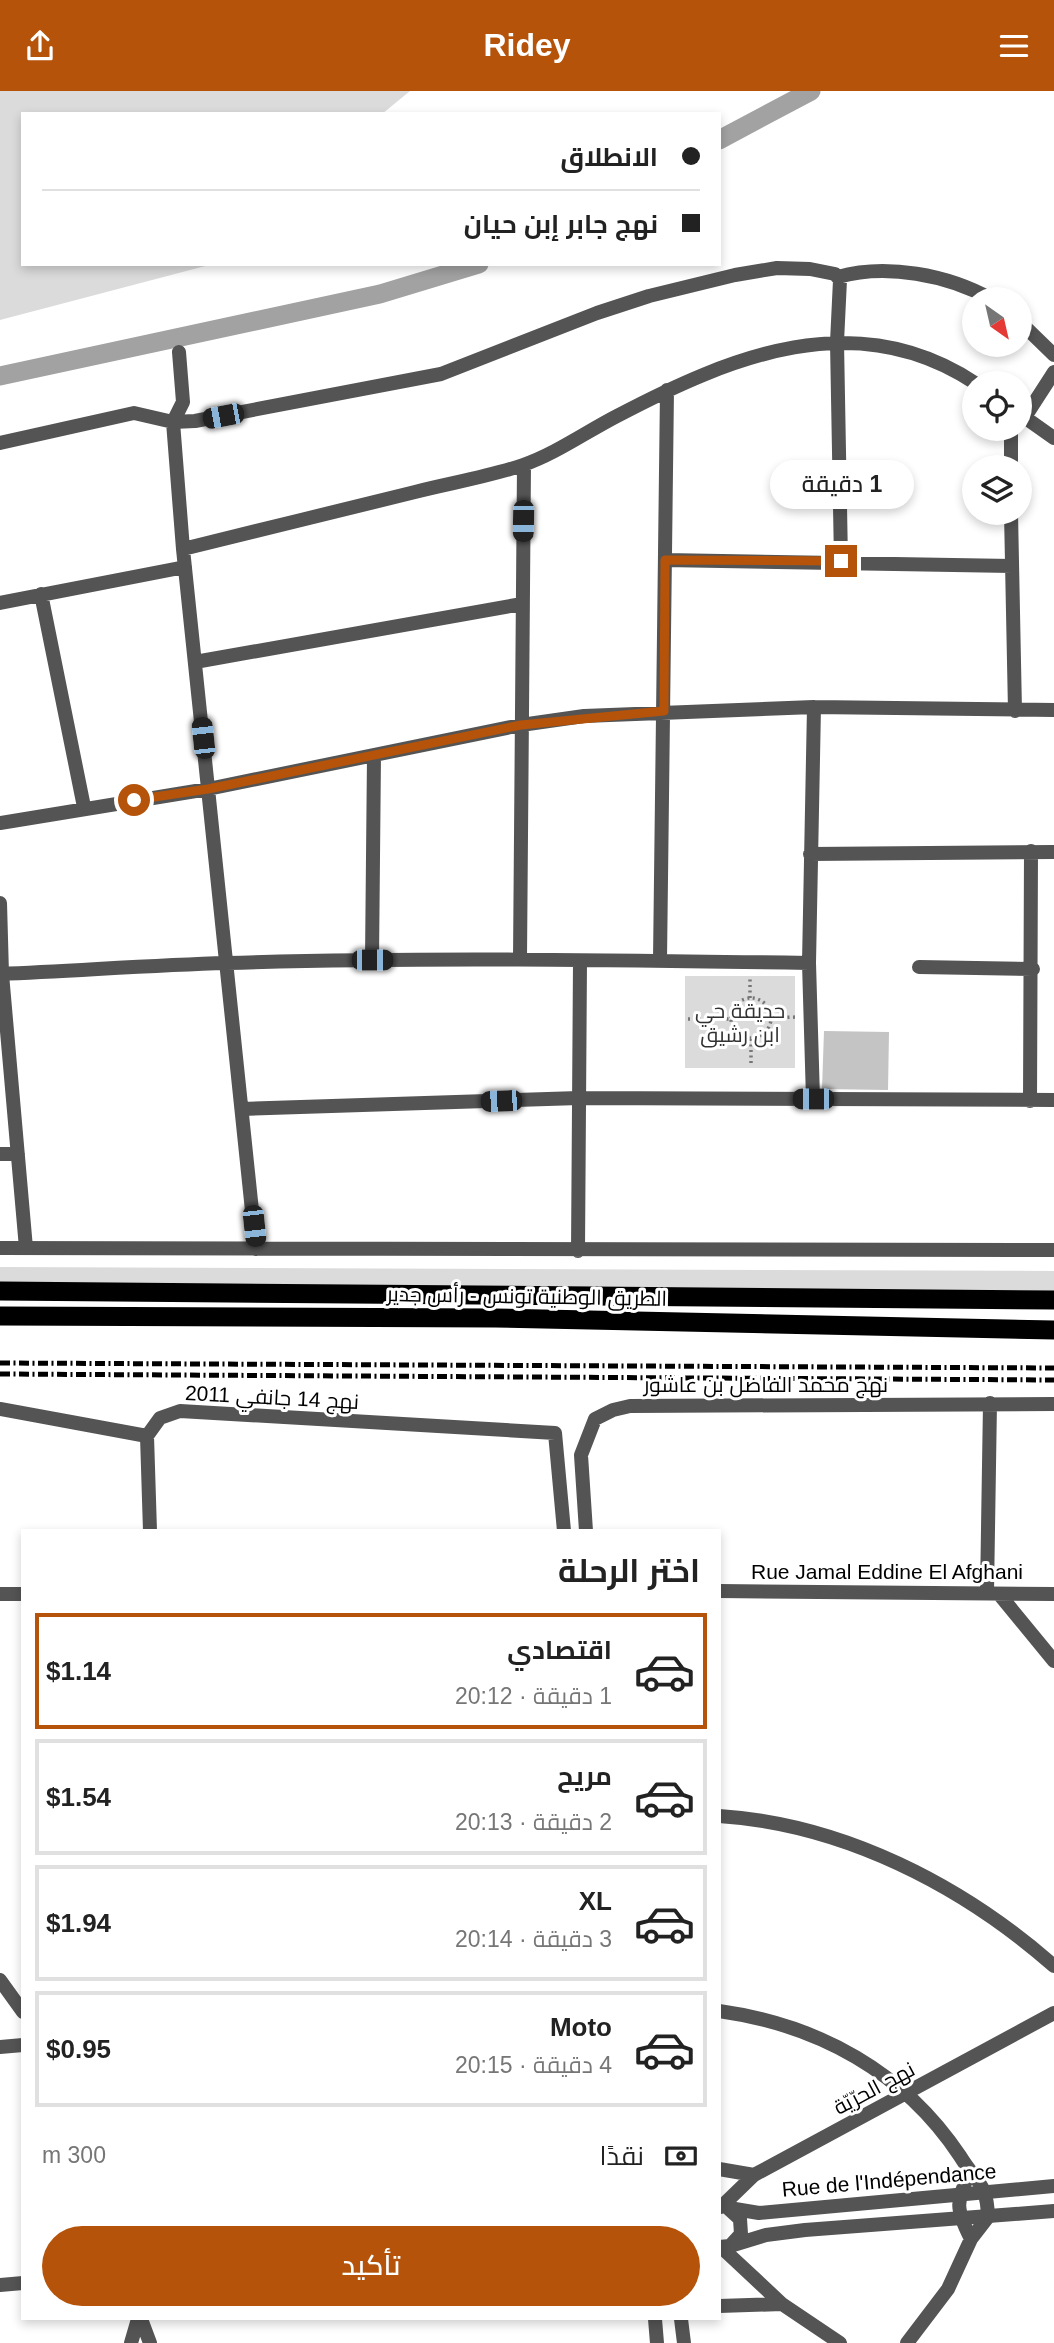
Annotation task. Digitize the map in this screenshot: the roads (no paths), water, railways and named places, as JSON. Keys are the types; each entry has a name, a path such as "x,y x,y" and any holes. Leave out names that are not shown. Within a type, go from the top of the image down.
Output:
{"highway":[{"name":"الطريق الوطنية تونس - رأس جدير","path":"0,1291 1054,1300"},
{"name":"الطريق الوطنية تونس - رأس جدير","path":"0,1316 495,1318 1054,1330"}],"street":[{"path":"0,443 134,413 173,422 195,421 442,374 597,313 649,296 735,275 778,268 810,269 838,277 869,270 903,272 962,287"},
{"path":"838,277 841,290 837,342 841,561"},
{"path":"1032,334 1054,355"},
{"path":"183,549 524,465 667,390 753,356 837,342 918,353 962,375"},
{"path":"179,352 183,401 173,422 183,549 256,1249"},
{"path":"1032,402 1054,372"},
{"path":"660,960 667,390"},
{"path":"1032,422 1054,438"},
{"path":"520,959 524,465"},
{"path":"1012,525 1015,711"},
{"path":"665,560 1012,566"},
{"path":"0,603 185,566"},
{"path":"41,594 84,807"},
{"path":"195,662 522,604"},
{"path":"813,1099 809,963 814,707"},
{"path":"0,823 84,807 208,789 521,725 664,711 814,707 1054,710"},
{"path":"372,960 373,755"},
{"path":"1030,1101 1033,969 1031,851"},
{"path":"810,854 1054,852"},
{"path":"0,903 1,974 26,1248"},
{"path":"1,974 226,963 372,960 809,963"},
{"path":"578,1251 580,961"},
{"path":"919,967 1033,969"},
{"path":"242,1109 579,1098 1054,1100"},
{"path":"0,1154 18,1154"},
{"path":"0,1248 578,1251 1054,1249"},
{"path":"989,1403 993,1593 1054,1661"},
{"name":"نهج محمد الفاضل بن عاشور","path":"586,1529 581,1455 595,1419 613,1410 630,1406 1054,1404"},
{"path":"0,1409 146,1436 150,1529"},
{"name":"نهج 14 جانفي 2011","path":"146,1436 160,1418 180,1411 555,1433 564,1529"},
{"name":"Rue Jamal Eddine El Afghani","path":"721,1591 1054,1594"},
{"path":"0,1594 21,1594"},
{"path":"721,1816 800,1830 857,1846 908,1867 956,1893 1054,1966"},
{"path":"0,1980 21,2006"},
{"path":"721,2011 788,2026 858,2056 909,2094 948,2139 970,2173 987,2192 988,2217 971,2238 948,2289 907,2343"},
{"name":"نهج الحرّيّة","path":"723,2208 754,2175 909,2094 1054,2013"},
{"path":"0,2046 21,2045"},
{"path":"721,2169 754,2175"},
{"path":"970,2173 958,2195 961,2218 971,2238"},
{"name":"Rue de l'Indépendance","path":"723,2208 760,2213 1054,2186"},
{"path":"723,2208 736,2213 742,2227 736,2241 724,2247 782,2304 840,2343"},
{"name":"Rue de l'Indépendance","path":"724,2247 766,2235 805,2230 1054,2211"},
{"path":"0,2285 21,2283"},
{"path":"721,2306 782,2304"},
{"path":"131,2343 139,2320"},
{"path":"139,2320 150,2343"},
{"path":"655,2320 657,2343"},
{"path":"681,2320 684,2343"}],"waterway":[{"path":"721,139 811,91"},
{"path":"0,376 380,294 472,266"}],"railway":[{"path":"0,1363 1054,1368"},
{"path":"0,1374 1054,1380"}],"park label":[{"name":"حديقة حي ابن رشيق","path":"740,1022"}]}
